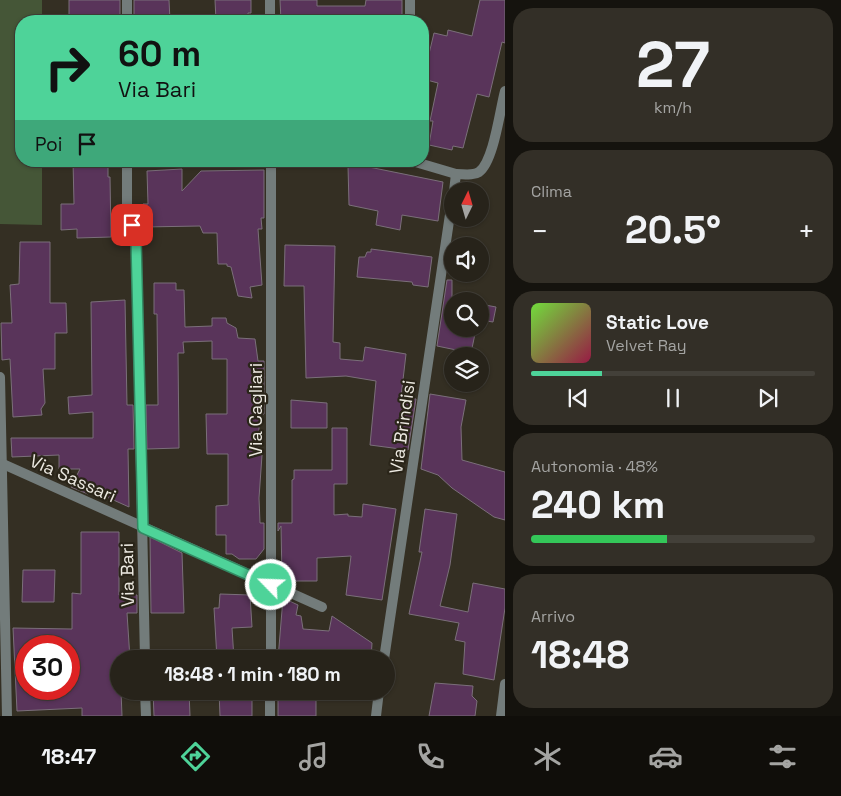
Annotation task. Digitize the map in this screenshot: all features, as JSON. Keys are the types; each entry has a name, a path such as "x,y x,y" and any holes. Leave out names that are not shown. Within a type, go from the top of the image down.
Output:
{"street":[{"path":"127,0 127,15"},
{"path":"270,0 270,15"},
{"path":"410,0 410,15"},
{"path":"429,166 456,174 471,175 479,172 487,163 505,91"},
{"name":"Via Bari","path":"127,167 127,211 136,239 145,650"},
{"name":"Via Cagliari","path":"270,650 271,167"},
{"path":"455,182 456,174"},
{"name":"Via Brindisi","path":"385,650 448,228"},
{"path":"0,377 7,716"},
{"name":"Via Sassari","path":"3,464 322,607"},
{"path":"500,716 505,684"},
{"path":"145,700 146,716"},
{"path":"270,700 270,716"},
{"path":"376,716 378,700"}],"green space":[{"path":"0,0 42,0 42,15 15,15 15,167 42,167 42,225 0,224"}],"building":[{"path":"69,0 120,0 120,15 69,15"},
{"path":"134,0 169,0 170,15 134,15"},
{"path":"215,0 251,0 251,13 248,13 248,15 216,15"},
{"path":"280,0 317,0 317,6 365,6 366,0 402,0 402,15 281,15"},
{"path":"480,0 505,0 505,43 502,42 489,97 477,94 463,148 453,146 452,150 429,145 433,121 430,121 438,83 429,81 429,54 434,33 447,36 448,30 472,36"},
{"path":"73,167 108,167 108,177 110,177 111,237 77,238 77,229 61,230 61,204 74,204"},
{"path":"348,167 369,167 443,182 438,221 402,215 400,230 376,225 378,211 349,205"},
{"path":"182,169 182,191 201,171 264,170 264,218 261,218 262,229 258,229 262,285 250,287 252,298 238,296 231,267 227,266 227,264 218,264 217,233 203,233 200,226 144,227 143,204 148,204 147,171"},
{"path":"20,242 50,242 50,303 66,303 67,333 55,333 55,369 43,369 45,403 41,409 42,415 13,417 10,359 2,360 1,323 12,323 10,285 19,284"},
{"path":"285,245 335,246 333,342 340,343 340,359 363,361 365,347 406,354 401,397 416,399 408,450 370,445 376,381 346,376 306,378 304,286 284,286"},
{"path":"371,249 432,257 428,287 413,285 412,282 357,277 359,257 365,257 367,252 371,252"},
{"path":"447,282 452,282 452,292 445,292"},
{"path":"154,283 176,283 176,290 184,290 185,327 212,326 212,318 226,318 227,323 236,328 238,338 255,339 258,361 264,361 264,414 259,415 259,454 262,455 259,498 260,523 264,523 264,549 256,559 239,559 232,554 226,554 226,535 216,535 216,506 228,505 228,454 207,454 206,414 227,414 227,359 212,359 212,341 183,342 184,353 178,353 179,448 147,449 146,405 158,405 157,314 154,314"},
{"path":"125,300 127,405 133,405 134,449 128,449 129,507 89,489 88,494 71,487 80,469 59,469 59,455 12,457 11,438 93,438 93,412 69,414 68,397 92,395 91,302"},
{"path":"444,300 444,337 474,337 472,347 437,346"},
{"path":"489,306 496,307 493,322 489,321"},
{"path":"430,394 466,400 461,427 462,460 505,472 505,520 494,517 452,488 438,475 421,469"},
{"path":"291,400 327,403 327,428 291,428"},
{"path":"332,428 347,428 347,484 334,484 334,515 348,514 348,516 362,517 363,504 396,509 382,600 346,595 351,556 317,558 317,581 285,581 285,578 282,578 281,526 278,531 278,523 292,523 292,480 294,479 294,470 332,470"},
{"path":"425,509 457,514 450,565 440,606 468,612 473,583 505,589 505,608 494,680 463,674 465,642 455,640 459,623 409,614 422,552 419,552"},
{"path":"81,532 119,532 119,595 137,595 137,613 127,613 129,650 110,650 110,700 121,700 122,716 82,716 82,708 17,711 16,700 80,700 80,635 15,635 15,670 13,628 72,629 72,593 81,594"},
{"path":"150,537 182,553 184,613 151,613"},
{"path":"23,570 55,570 54,602 22,602"},
{"path":"220,594 250,595 252,627 232,628 233,650 216,650 214,608 219,608"},
{"path":"283,598 298,605 296,615 301,616 303,629 329,631 332,616 372,643 372,650 279,650"},
{"path":"435,683 473,686 472,696 477,701 475,716 429,716"},
{"path":"153,700 189,700 190,716 154,716"},
{"path":"219,700 252,700 252,716 220,716"},
{"path":"278,700 316,700 316,716 278,716"}],"route":[{"path":"132,225 136,239 143,528 271,585"}]}
